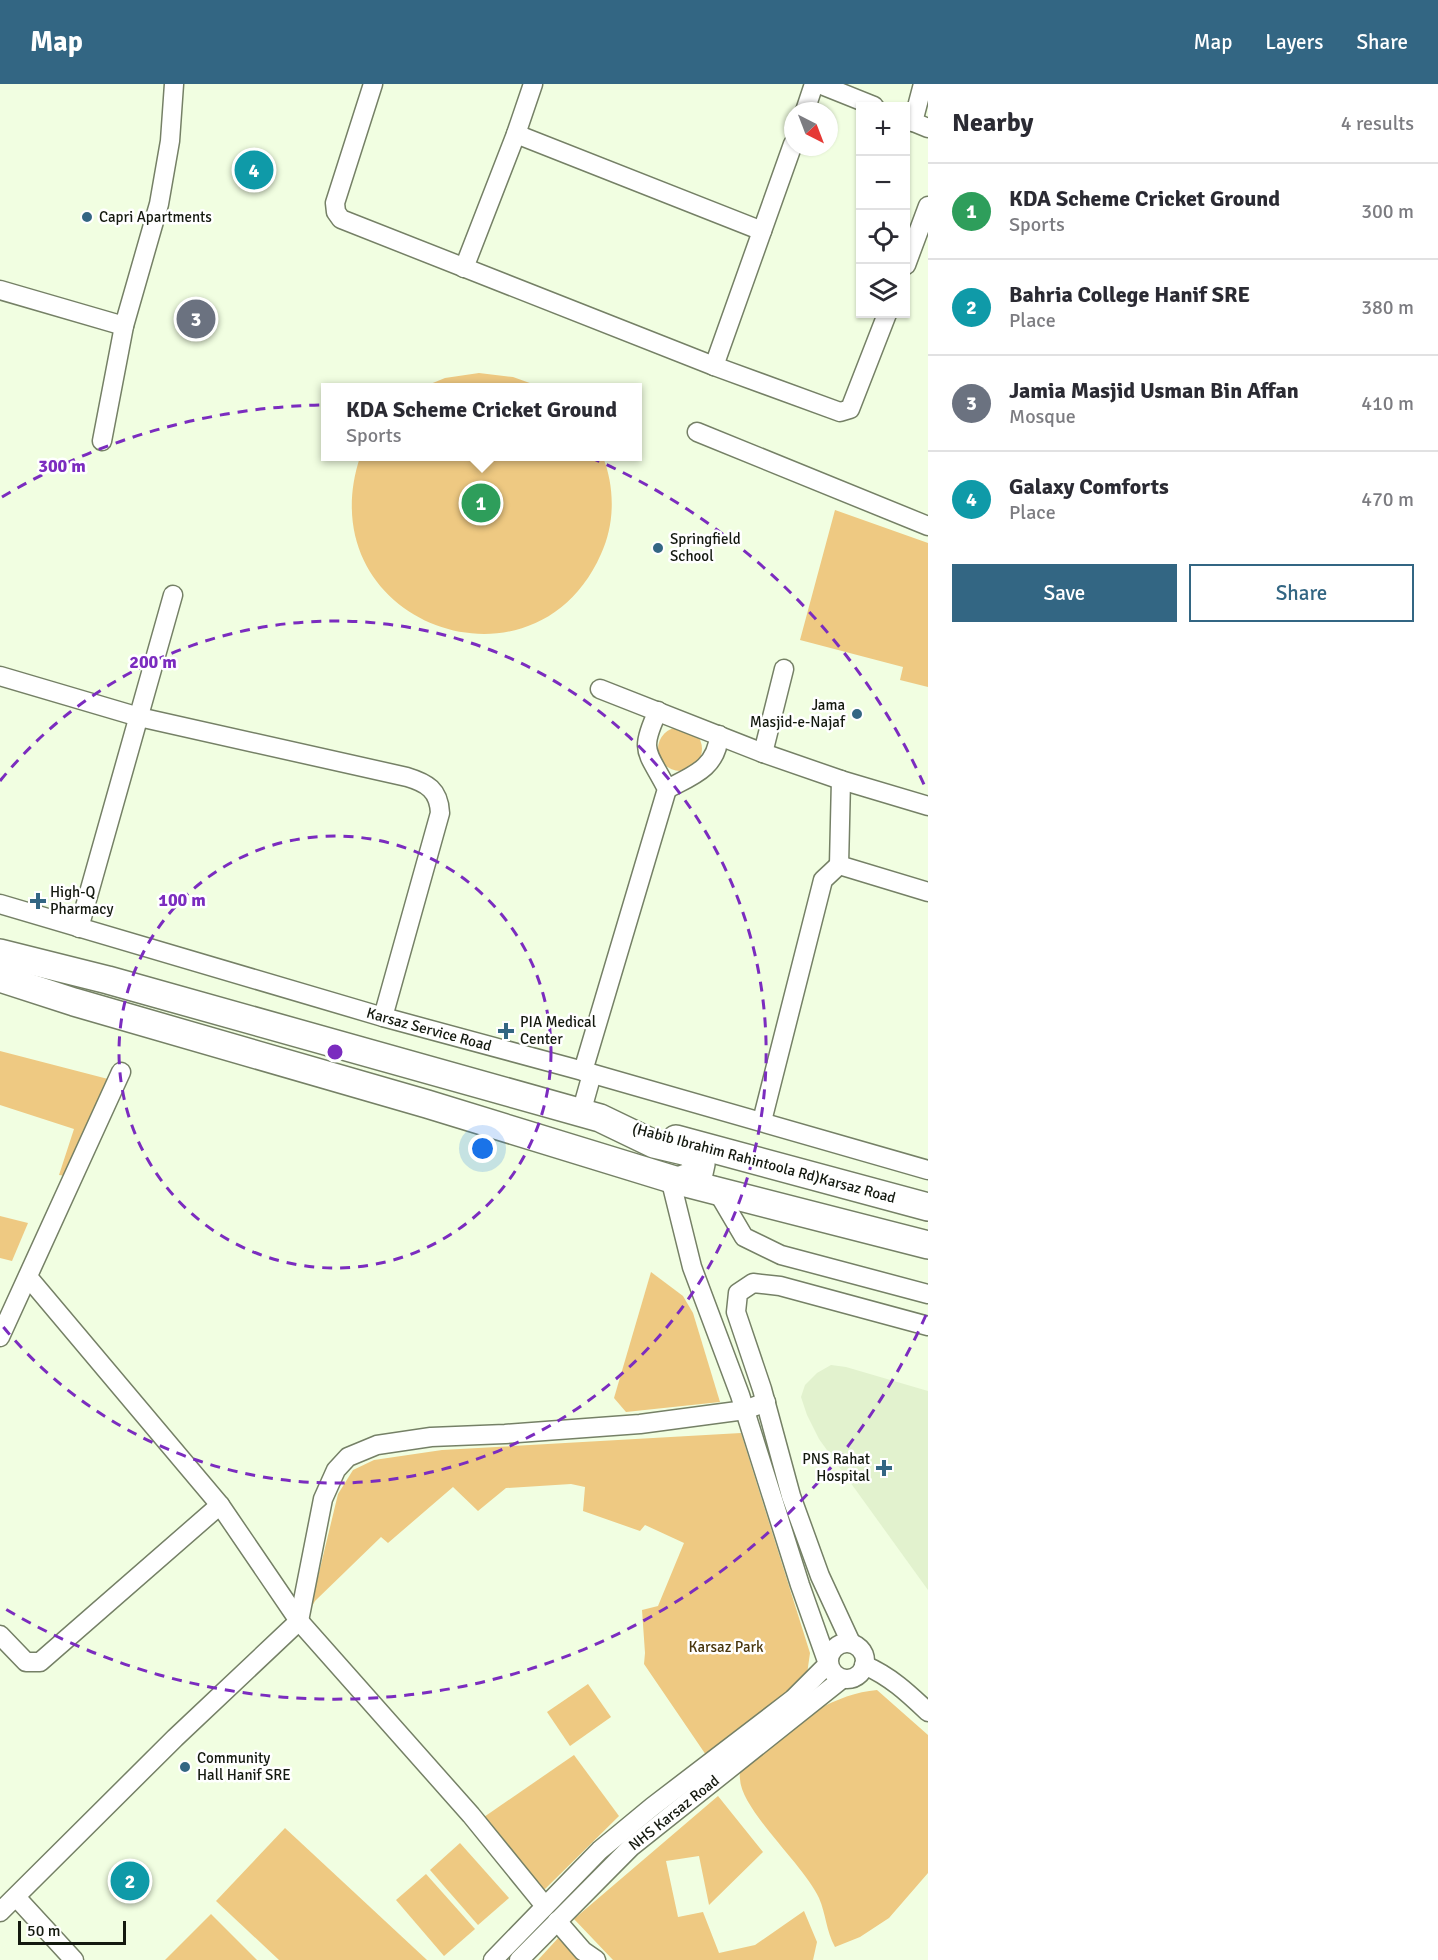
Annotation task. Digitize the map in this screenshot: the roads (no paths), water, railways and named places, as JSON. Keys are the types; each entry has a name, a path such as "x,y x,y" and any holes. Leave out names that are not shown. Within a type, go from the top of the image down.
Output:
{"highway":[{"path":"0,941 58,958 108,980"},
{"path":"0,953 108,980 591,1116 654,1144 688,1152 701,1164 699,1173 674,1180"},
{"path":"0,978 74,1002 427,1104 674,1180 928,1245"},
{"path":"0,986 74,1002"},
{"name":"(Habib Ibrahim Rahintoola Rd)Karsaz Road","path":"591,1116 928,1208"}],"street":[{"path":"102,441 124,326 159,204 170,141 174,84"},
{"path":"373,84 335,203 336,212 341,219 714,366 840,412 850,409 885,318"},
{"path":"464,268 516,134 532,84"},
{"path":"807,102 814,84"},
{"path":"819,84 864,102"},
{"path":"916,123 923,84"},
{"path":"516,134 762,231"},
{"path":"714,366 789,156"},
{"path":"906,264 928,206"},
{"path":"0,290 124,326"},
{"path":"698,432 928,526"},
{"path":"79,927 172,595"},
{"path":"763,753 784,669"},
{"path":"0,676 139,717 407,777 423,782 433,790 439,801 440,813 383,1017"},
{"path":"600,689 763,753 841,780 928,806"},
{"path":"591,1116 588,1072 667,789 646,750 647,735 658,711"},
{"path":"667,789 702,770 712,760 718,746 719,735"},
{"path":"762,1121 823,880 839,865 841,780"},
{"path":"839,865 928,892"},
{"name":"Karsaz Service Road","path":"0,904 383,1017 588,1072 928,1170"},
{"path":"0,1337 121,1072"},
{"path":"701,1164 744,1237 781,1255 928,1294"},
{"path":"493,1960 600,1850 793,1699 828,1664 832,1650 837,1645 851,1643 858,1646 865,1658 864,1665 856,1676 843,1679 836,1676 828,1664 800,1585 745,1410 692,1268 674,1180"},
{"path":"28,1277 220,1505 299,1621 471,1815 545,1906"},
{"path":"851,1643 820,1576 790,1496 766,1402 736,1312 738,1293 753,1283 780,1286 928,1326"},
{"path":"0,1912 175,1738 299,1621 323,1499 336,1470 348,1457 377,1445 431,1437 640,1424 745,1410 766,1402"},
{"path":"0,1635 26,1662 40,1662 220,1505"},
{"path":"800,1585 820,1576"},
{"path":"864,1665 893,1680 928,1712"},
{"name":"NHS Karsaz Road","path":"519,1960 631,1847 843,1679"},
{"path":"16,1897 74,1960"},
{"path":"557,1921 584,1951 596,1960"}],"place":[{"name":"Galaxy Comforts","path":"254,170"},
{"name":"Capri Apartments","path":"87,217"},
{"name":"Jamia Masjid Usman Bin Affan","path":"196,319"},
{"name":"KDA Scheme Cricket Ground","path":"481,503"},
{"name":"Springfield School","path":"658,548"},
{"name":"Jama Masjid-e-Najaf","path":"857,714"},
{"name":"High-Q Pharmacy","path":"38,901"},
{"name":"PIA Medical Center","path":"506,1031"},
{"name":"PNS Rahat Hospital","path":"884,1468"},
{"name":"Community Hall Hanif SRE","path":"185,1767"},
{"name":"Bahria College Hanif SRE","path":"130,1881"}],"park label":[{"name":"Karsaz Park","path":"726,1647"}]}
